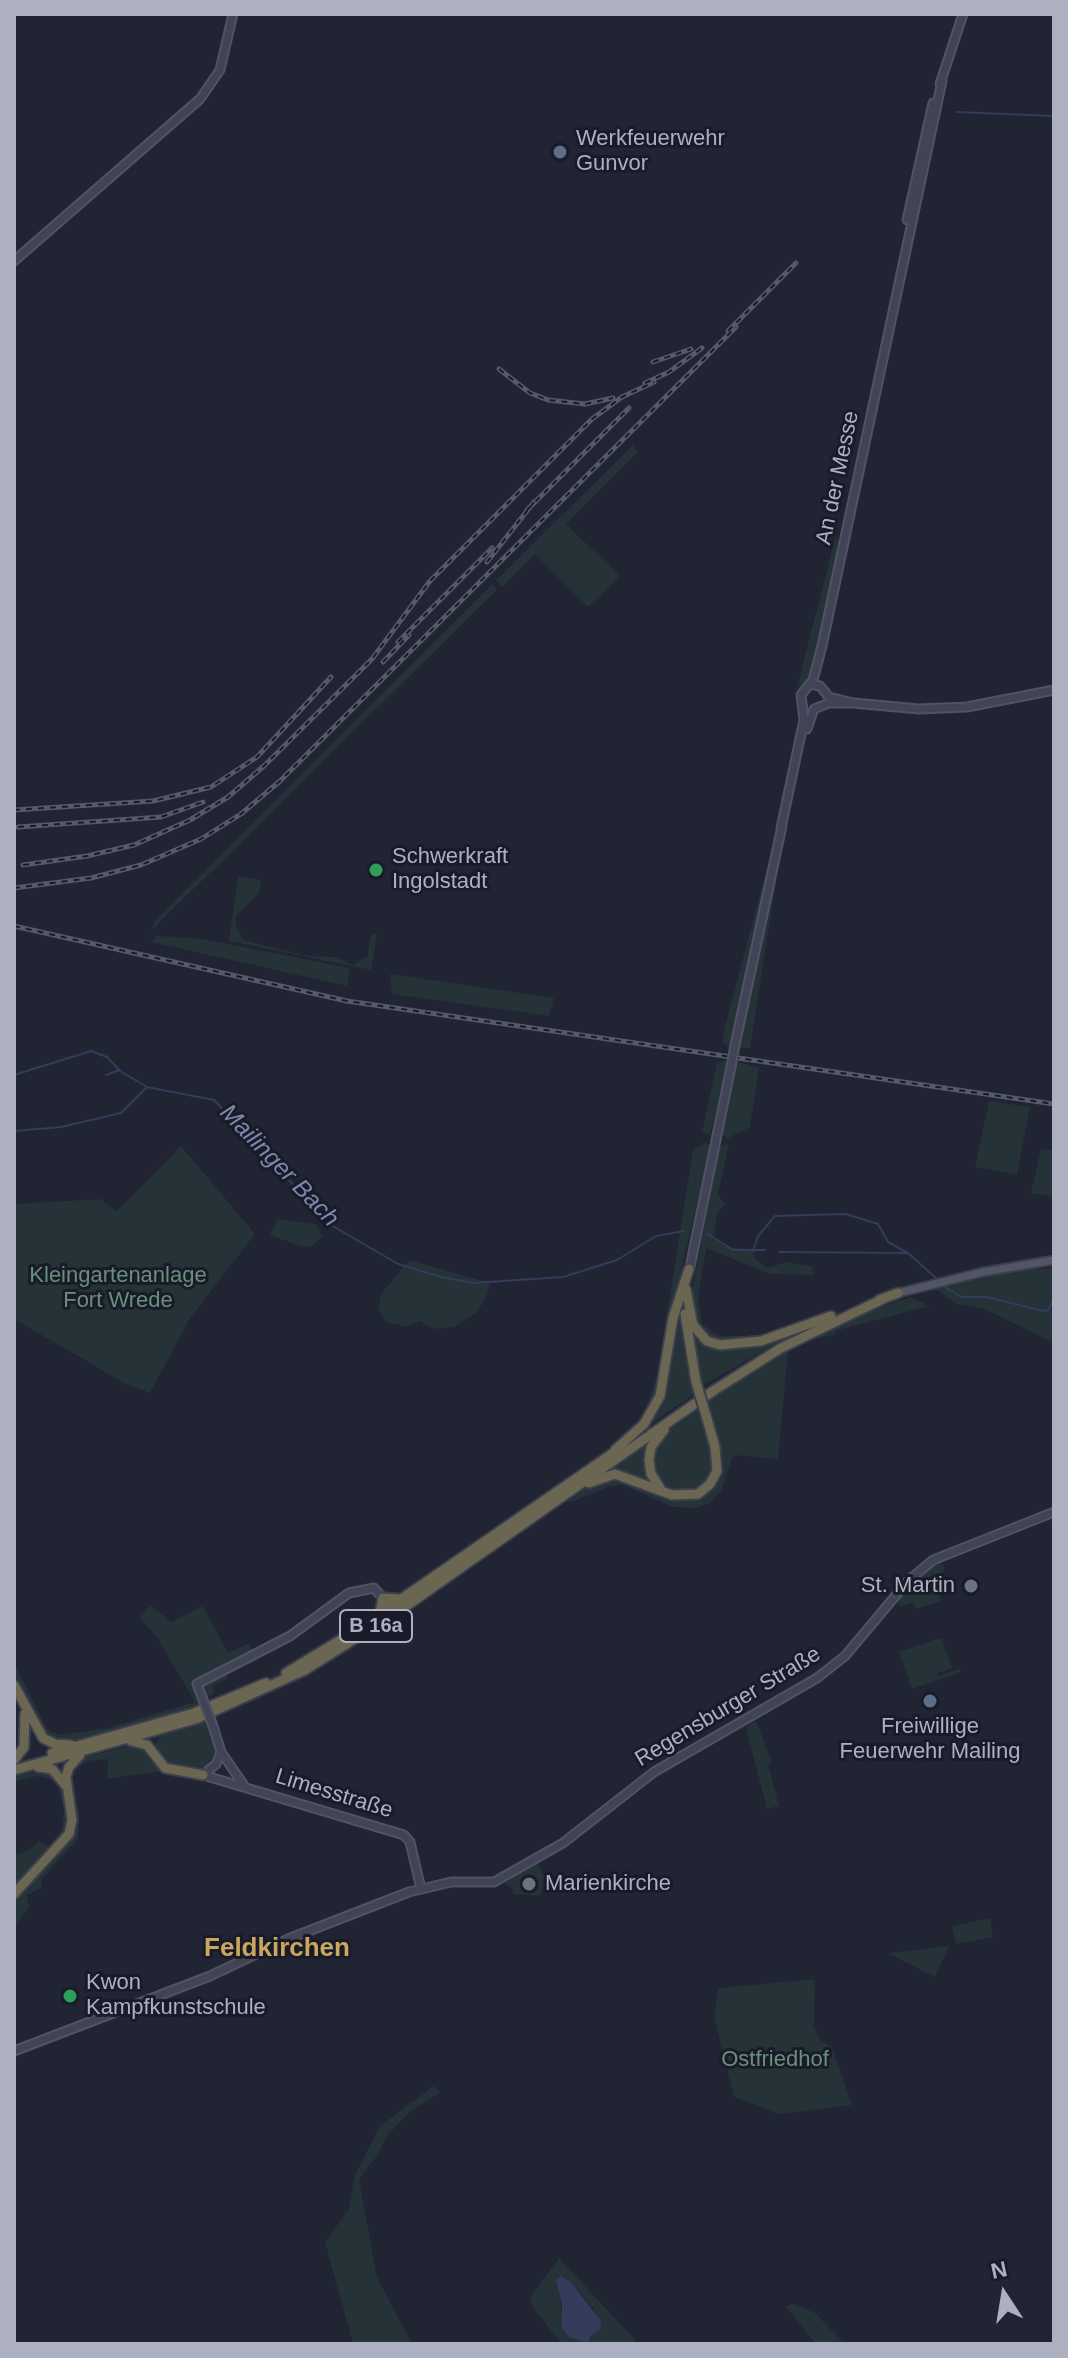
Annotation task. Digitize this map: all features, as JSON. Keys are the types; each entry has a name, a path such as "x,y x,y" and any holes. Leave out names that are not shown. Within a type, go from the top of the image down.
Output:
{"highway":[{"path":"606,1458 644,1424 660,1396 673,1318 689,1269"},
{"path":"686,1289 693,1325 707,1341 720,1345 761,1341 840,1313"},
{"path":"542,1510 596,1480 615,1474 688,1497 710,1484 717,1462 686,1337 686,1289"},
{"name":"B 16a","path":"14,1764 26,1766 194,1713 261,1686 306,1663 754,1358 840,1313 898,1293"},
{"name":"B 16a","path":"14,1764 159,1731 216,1712 305,1670 399,1611 677,1416 781,1348 885,1298"},
{"path":"662,1491 651,1474 649,1453 655,1440 677,1416"},
{"path":"378,1616 383,1598 403,1599"},
{"path":"14,1685 43,1738 55,1744 84,1748"},
{"path":"14,1764 27,1735 24,1707"},
{"path":"150,1749 159,1731"},
{"path":"120,1742 140,1741 165,1768 203,1775"},
{"path":"17,1889 59,1849 69,1834 72,1820 66,1786 69,1767 84,1748"},
{"path":"26,1766 52,1769 66,1786"}],"main road":[{"name":"B 16a","path":"898,1293 947,1279 1054,1260"}],"street":[{"path":"15,260 200,99 220,70 233,14"},
{"name":"An der Messe","path":"822,646 904,252 918,164 930,111 963,14"},
{"path":"686,1289 781,828 804,705 802,692 810,684 822,646"},
{"path":"822,646 820,686 826,695 853,703"},
{"path":"810,684 820,686"},
{"path":"781,828 814,709 823,704 943,709 1054,690"},
{"path":"823,704 826,695"},
{"path":"804,705 814,709"},
{"name":"Regensburger Straße","path":"421,1889 451,1882 494,1882 555,1848 654,1772 817,1678 845,1656 908,1581 933,1560 1054,1512"},
{"name":"Limesstraße","path":"244,1785 221,1752 197,1684 290,1636 349,1593 374,1588 383,1598"},
{"path":"203,1775 216,1764 221,1752"},
{"name":"Limesstraße","path":"203,1775 404,1835 411,1845 421,1889"},
{"path":"14,2051 210,1976 306,1931 421,1889"}],"green space":[{"path":"633,445 638,452 566,524 620,576 588,607 535,554 502,587 496,580"},
{"path":"836,535 838,545 813,673 810,680 797,687"},
{"path":"492,584 497,590 151,931 155,921"},
{"path":"781,850 750,1048 739,1048"},
{"path":"771,853 731,1047 722,1043 724,1030"},
{"path":"238,876 261,880 260,892 236,916 236,927 244,940 307,956 337,957 353,965 368,956 373,933 377,934 371,970 229,941"},
{"path":"157,936 203,939 350,968 347,986 151,942"},
{"path":"390,974 554,998 549,1016 392,994"},
{"path":"728,1060 710,1135 702,1132 717,1062"},
{"path":"737,1061 759,1068 750,1127 728,1138 721,1135"},
{"path":"989,1101 1030,1107 1017,1175 975,1167"},
{"path":"706,1142 710,1147 673,1306 664,1375 651,1406 647,1405 657,1378 693,1150"},
{"path":"729,1144 718,1194 725,1204 718,1212 713,1239 734,1248 752,1249 756,1260 768,1268 786,1262 812,1266 814,1275 769,1274 706,1248 698,1298 702,1324 719,1336 753,1336 753,1340 725,1343 703,1335 691,1314 691,1298 719,1146"},
{"name":"Kleingartenanlage Fort Wrede","path":"181,1146 255,1234 189,1320 150,1393 126,1384 14,1319 14,1204 100,1199 117,1211"},
{"path":"1041,1149 1054,1151 1054,1197 1031,1193"},
{"path":"278,1219 316,1224 323,1236 311,1247 270,1235"},
{"path":"409,1260 490,1283 486,1298 477,1312 454,1327 434,1329 420,1321 407,1327 388,1323 378,1310 381,1294"},
{"path":"1054,1268 1054,1343 982,1308 957,1304 934,1288 1014,1271"},
{"path":"912,1297 929,1306 835,1331 834,1335 812,1340 788,1351 778,1459 733,1455 721,1491 710,1503 697,1508 673,1507 623,1485 611,1486 569,1503 568,1500 589,1486 613,1477 678,1501 701,1498 716,1483 721,1460 706,1400 785,1349 856,1314"},
{"path":"681,1300 684,1348 696,1393 647,1426 668,1382"},
{"path":"690,1327 721,1348 801,1329 702,1386"},
{"path":"699,1405 714,1467 699,1490 677,1493 661,1484 654,1473 653,1450 664,1433"},
{"path":"655,1435 648,1448 653,1485 622,1472 598,1475"},
{"path":"940,1560 945,1568 942,1573 946,1587 939,1590 941,1601 916,1609 913,1603 900,1607 898,1601 910,1585"},
{"path":"151,1605 171,1622 203,1606 228,1653 249,1643 253,1652 222,1668 228,1678 213,1686 214,1694 199,1700 202,1708 109,1735 67,1742 48,1739 37,1727 14,1677 14,1663 47,1729 59,1735 107,1728 195,1702 158,1639 139,1616"},
{"path":"942,1639 952,1668 937,1673 938,1676 959,1669 961,1672 912,1689 899,1652"},
{"path":"207,1720 216,1751 204,1769 168,1765 154,1749 160,1736"},
{"path":"756,1721 772,1762 768,1764 779,1806 767,1809 746,1727"},
{"path":"137,1744 146,1747 162,1771 107,1779 108,1759 89,1761 75,1769 72,1777 79,1816 78,1839 41,1880 42,1888 27,1895 29,1908 14,1927 14,1897 71,1836 69,1773 81,1758"},
{"path":"46,1770 60,1781 64,1791 65,1831 61,1839 14,1886 14,1855 28,1851 39,1841 51,1848 61,1832 64,1810 57,1781 38,1776 14,1782 14,1776"},
{"path":"538,1863 544,1876 541,1896 512,1894 513,1889 505,1884 510,1876"},
{"path":"990,1918 993,1937 956,1944 952,1926"},
{"path":"949,1946 935,1977 888,1953"},
{"name":"Ostfriedhof","path":"815,1979 814,2027 821,2041 832,2047 852,2105 780,2114 734,2097 714,2017 718,1988"},
{"path":"434,2086 440,2092 410,2112 385,2138 379,2153 359,2180 377,2277 412,2344 353,2344 325,2242 349,2209 355,2175 380,2126"},
{"path":"559,2258 639,2344 562,2344 534,2309 530,2298","holes":["561,2276 571,2282 594,2309 581,2341 574,2337 561,2312"]},
{"path":"793,2304 815,2313 845,2344 816,2344 785,2306"}],"water":[{"path":"561,2276 571,2282 601,2321 600,2330 591,2336 588,2343 569,2337 562,2328 562,2304 556,2280"}],"waterway":[{"path":"957,112 1054,116"},
{"path":"1054,137 1054,150"},
{"name":"Mailinger Bach","path":"14,1075 91,1051 107,1057 120,1071 147,1087 214,1100 331,1225 398,1264 441,1277 473,1283 563,1277 617,1260 656,1236 684,1231"},
{"path":"106,1075 120,1070"},
{"path":"14,1131 61,1127 121,1113 147,1087"},
{"path":"753,1251 758,1236 775,1216 846,1214 878,1224 888,1242 908,1253"},
{"name":"Mailinger Bach","path":"708,1234 733,1250 765,1250"},
{"name":"Mailinger Bach","path":"779,1252 908,1253 938,1280"},
{"name":"Mailinger Bach","path":"942,1285 961,1297 987,1297 1043,1311 1048,1310 1054,1299"}],"railway":[{"path":"728,331 796,263"},
{"path":"14,888 91,878 141,865 201,839 241,814 280,781 736,327"},
{"path":"645,383 669,372 702,348"},
{"path":"653,362 691,349"},
{"path":"499,369 530,393 548,400 585,404 613,398"},
{"path":"23,865 87,856 134,845 190,820 228,797 265,765 372,659 430,581 592,419 622,397 654,382"},
{"path":"527,510 629,408"},
{"path":"487,562 534,502"},
{"path":"398,642 492,548"},
{"path":"383,662 409,635"},
{"path":"14,810 153,801 211,787 257,757 331,677"},
{"path":"18,827 161,817 203,802"},
{"path":"14,926 347,1001 1054,1104"}],"place":[{"name":"Werkfeuerwehr Gunvor","path":"560,152"},
{"name":"Schwerkraft Ingolstadt","path":"376,870"},
{"name":"St. Martin","path":"971,1586"},
{"name":"Freiwillige Feuerwehr Mailing","path":"930,1701"},
{"name":"Marienkirche","path":"529,1884"},
{"name":"Kwon Kampfkunstschule","path":"70,1996"}],"district":[{"name":"Feldkirchen","path":"277,1949"}]}
